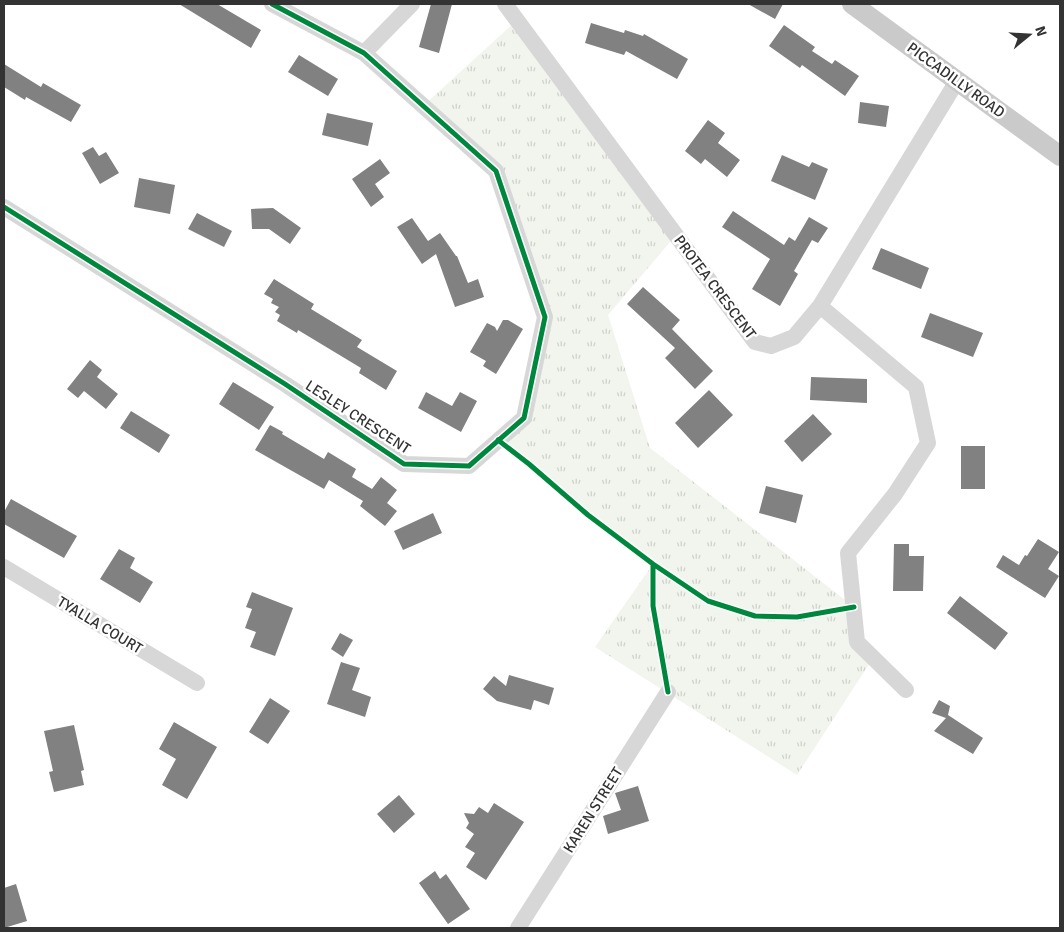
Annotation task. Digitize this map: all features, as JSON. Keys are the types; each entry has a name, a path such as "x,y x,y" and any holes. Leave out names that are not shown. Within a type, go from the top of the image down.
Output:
{"main road":[{"name":"PICCADILLY ROAD","path":"852,4 1060,156"}],"street":[{"name":"LESLEY CRESCENT","path":"4,207 286,384 404,464 469,466 524,418 546,317 496,171 364,53 272,4"},
{"path":"364,53 412,4"},
{"name":"PROTEA CRESCENT","path":"505,4 755,342 771,346 794,337 820,306 957,81"},
{"path":"820,306 916,387 928,443 895,494 848,553 857,642 906,690"},
{"name":"TYALLA COURT","path":"4,567 197,682"},
{"name":"KAREN STREET","path":"518,928 668,692"}],"green space":[{"path":"517,20 676,235 608,315 650,448 854,607 857,642 873,658 797,775 595,647 653,564 498,440 524,417 545,317 496,171 423,106"}],"building":[{"path":"179,4 217,4 261,30 251,48"},
{"path":"431,4 452,4 439,53 419,47"},
{"path":"748,4 783,4 775,19"},
{"path":"591,23 624,33 625,30 643,36 644,34 688,59 677,79 626,51 624,55 585,43"},
{"path":"784,25 815,47 812,51 832,64 835,60 859,76 845,96 802,65 800,68 769,46"},
{"path":"299,55 338,79 328,96 288,72"},
{"path":"4,64 41,87 43,83 81,105 71,122 26,97 25,100 4,87"},
{"path":"860,102 889,106 886,127 858,123"},
{"path":"327,113 373,123 368,146 322,135"},
{"path":"708,120 725,133 718,143 740,160 727,177 705,159 701,164 685,151"},
{"path":"93,147 99,156 106,152 119,173 100,184 82,153"},
{"path":"782,155 809,167 812,162 828,169 815,200 771,181"},
{"path":"380,159 390,173 375,184 384,197 371,207 352,179"},
{"path":"139,178 175,185 170,214 134,207"},
{"path":"273,208 301,228 290,244 269,229 252,229 251,209"},
{"path":"733,211 784,245 789,237 795,241 809,217 828,228 818,243 812,240 794,271 798,274 780,306 752,289 770,259 722,227"},
{"path":"197,213 232,231 224,247 188,229"},
{"path":"412,218 428,241 440,233 457,256 468,283 478,279 484,297 455,307 436,254 422,264 397,227"},
{"path":"881,248 929,268 921,289 872,269"},
{"path":"274,279 314,304 311,309 362,340 357,347 397,371 386,390 359,373 361,368 298,330 297,333 277,321 280,315 275,312 279,307 271,303 273,299 264,294"},
{"path":"643,287 680,320 672,329 713,371 695,389 665,358 675,348 627,304"},
{"path":"930,313 983,333 973,357 921,337"},
{"path":"503,320 508,320 523,329 496,374 483,366 486,361 470,352 487,323 495,327 497,331"},
{"path":"90,360 102,370 97,377 118,394 106,409 84,391 78,398 67,389"},
{"path":"811,377 867,379 867,403 810,400"},
{"path":"233,382 274,407 259,430 219,404"},
{"path":"709,390 733,415 698,448 675,423"},
{"path":"426,392 452,406 460,392 477,401 461,432 418,408"},
{"path":"131,411 170,435 159,453 120,428"},
{"path":"813,414 832,434 802,462 784,441"},
{"path":"270,425 324,459 328,452 356,469 352,477 372,489 381,477 397,490 387,503 397,511 385,526 360,506 363,501 329,480 324,489 255,450"},
{"path":"961,446 985,446 985,489 961,489"},
{"path":"766,486 803,495 796,523 759,513"},
{"path":"11,499 77,536 64,558 4,524 4,512"},
{"path":"433,513 442,533 403,550 394,531"},
{"path":"1038,539 1059,552 1048,569 1059,576 1045,598 996,567 1003,555 1019,565"},
{"path":"894,544 909,544 909,556 924,556 923,591 893,591"},
{"path":"119,549 135,558 130,568 153,582 140,603 100,579"},
{"path":"252,592 293,608 275,656 250,647 256,632 245,628 252,609 246,607"},
{"path":"960,596 1008,633 995,650 947,613"},
{"path":"340,633 353,640 343,657 331,649"},
{"path":"341,662 360,668 352,690 371,697 365,717 327,704"},
{"path":"509,675 554,688 549,705 534,700 531,710 497,701 483,689 494,676 506,686"},
{"path":"270,698 290,711 268,744 249,732"},
{"path":"939,700 950,706 948,715 983,738 973,754 934,731 946,718 932,713"},
{"path":"174,722 217,747 187,799 162,785 176,759 159,749"},
{"path":"74,725 84,770 81,771 84,785 54,792 49,772 53,771 44,731"},
{"path":"638,786 649,821 608,834 603,816 621,810 615,793"},
{"path":"399,795 415,814 394,833 377,814"},
{"path":"494,803 524,822 486,880 466,867 475,853 465,847 474,834 466,828 469,823 464,813 474,814 479,807 488,813"},
{"path":"435,871 440,879 446,874 470,909 448,924 419,883"},
{"path":"16,884 27,921 4,928 4,888"}],"cycle path":[{"path":"4,207 285,384 404,464 469,466 524,418 545,317 496,171 364,53 272,4"},
{"path":"498,440 588,515 653,564 708,601 755,616 797,617 854,607"},
{"path":"653,564 653,606 668,692"}]}
